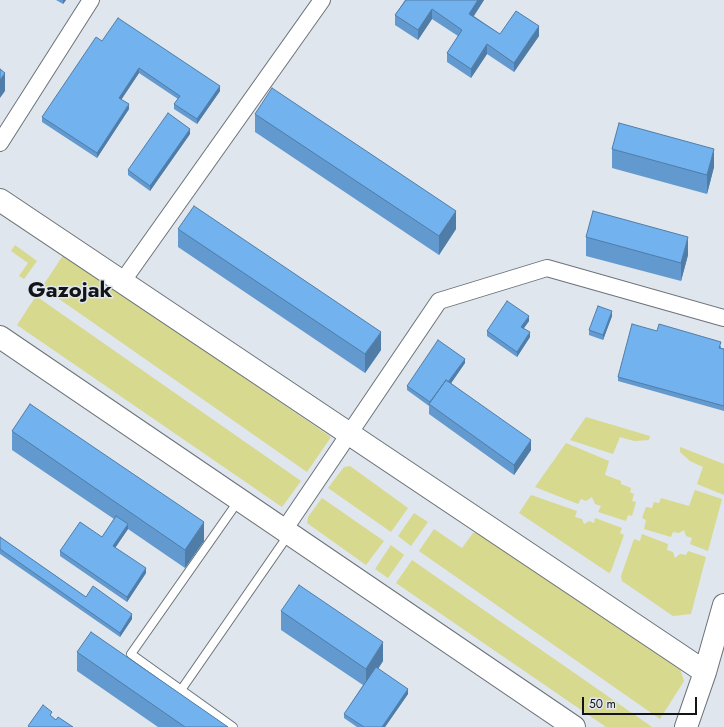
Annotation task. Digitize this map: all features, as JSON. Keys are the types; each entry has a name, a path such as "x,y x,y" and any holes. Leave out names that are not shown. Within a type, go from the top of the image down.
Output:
{"street":[{"path":"0,143 92,0"},
{"path":"122,282 322,0"},
{"path":"0,200 705,672"},
{"path":"287,532 350,434 439,301 547,268 724,318"},
{"path":"0,337 574,727"},
{"path":"686,727 705,672 724,605"}],"lane":[{"path":"233,727 131,654 239,499"},
{"path":"181,690 287,532"}],"green space":[{"path":"15,245 37,261 24,279 19,276 28,263 11,251"},
{"path":"64,254 331,437 307,472 42,287"},
{"path":"36,296 301,481 282,507 17,325"},
{"path":"586,417 650,436 649,440 634,441 620,437 613,454 570,440"},
{"path":"566,443 609,461 605,475 621,481 621,484 631,488 630,492 634,494 632,501 636,502 632,516 628,515 626,521 598,512 601,506 595,504 592,497 586,501 581,499 578,504 535,487"},
{"path":"680,447 724,464 724,495 697,484 703,467 690,461 680,452"},
{"path":"350,466 408,508 391,532 328,488 344,467"},
{"path":"695,490 722,499 708,551 690,544 692,538 686,536 684,530 679,533 673,532 671,537 644,529 646,520 642,518 646,507 652,508 654,502 659,503 661,498 689,506"},
{"path":"531,495 577,511 575,517 582,519 584,524 589,521 594,523 595,518 622,528 620,533 624,535 611,571 609,573 519,513"},
{"path":"322,498 384,541 366,565 307,523 308,517"},
{"path":"414,513 428,522 411,546 398,536"},
{"path":"434,529 462,548 473,533 479,532 680,669 684,681 660,719 419,551"},
{"path":"642,534 668,544 667,550 673,552 675,558 680,554 686,555 688,551 706,557 691,614 673,616 622,581 621,576 634,539 640,541"},
{"path":"391,545 404,555 388,578 375,569"},
{"path":"412,560 652,727 606,727 396,583"}],"building":[{"path":"406,0 478,0 469,14 500,34 516,11 539,26 514,63 487,44 471,69 447,53 462,30 432,9 418,30 395,15"},
{"path":"118,18 220,86 197,119 174,104 180,96 139,68 119,98 129,104 97,153 42,117 96,37 102,41"},
{"path":"0,69 5,73 0,80"},
{"path":"272,88 456,211 439,236 255,114"},
{"path":"168,113 190,129 150,186 128,170"},
{"path":"619,123 714,149 707,175 612,149"},
{"path":"194,206 381,332 365,354 178,229"},
{"path":"593,211 688,237 681,263 586,237"},
{"path":"507,301 529,316 521,327 530,332 517,352 487,331"},
{"path":"598,306 612,311 603,335 589,330"},
{"path":"632,324 657,331 659,324 721,342 719,348 724,349 724,406 618,377"},
{"path":"438,340 465,359 448,382 446,380 430,402 407,386"},
{"path":"446,380 531,440 514,465 429,404"},
{"path":"30,404 204,522 185,550 12,431"},
{"path":"116,516 128,524 113,546 146,568 127,597 60,551 80,522 102,537"},
{"path":"0,537 86,597 93,586 132,614 120,633 0,549"},
{"path":"299,585 383,642 366,669 281,611"},
{"path":"91,632 228,727 185,727 77,652"},
{"path":"376,667 408,689 382,727 364,727 344,714"},
{"path":"43,705 52,712 50,715 56,720 58,717 73,727 29,727 28,726"}],"district":[{"name":"Gazojak","path":"70,292"}]}
